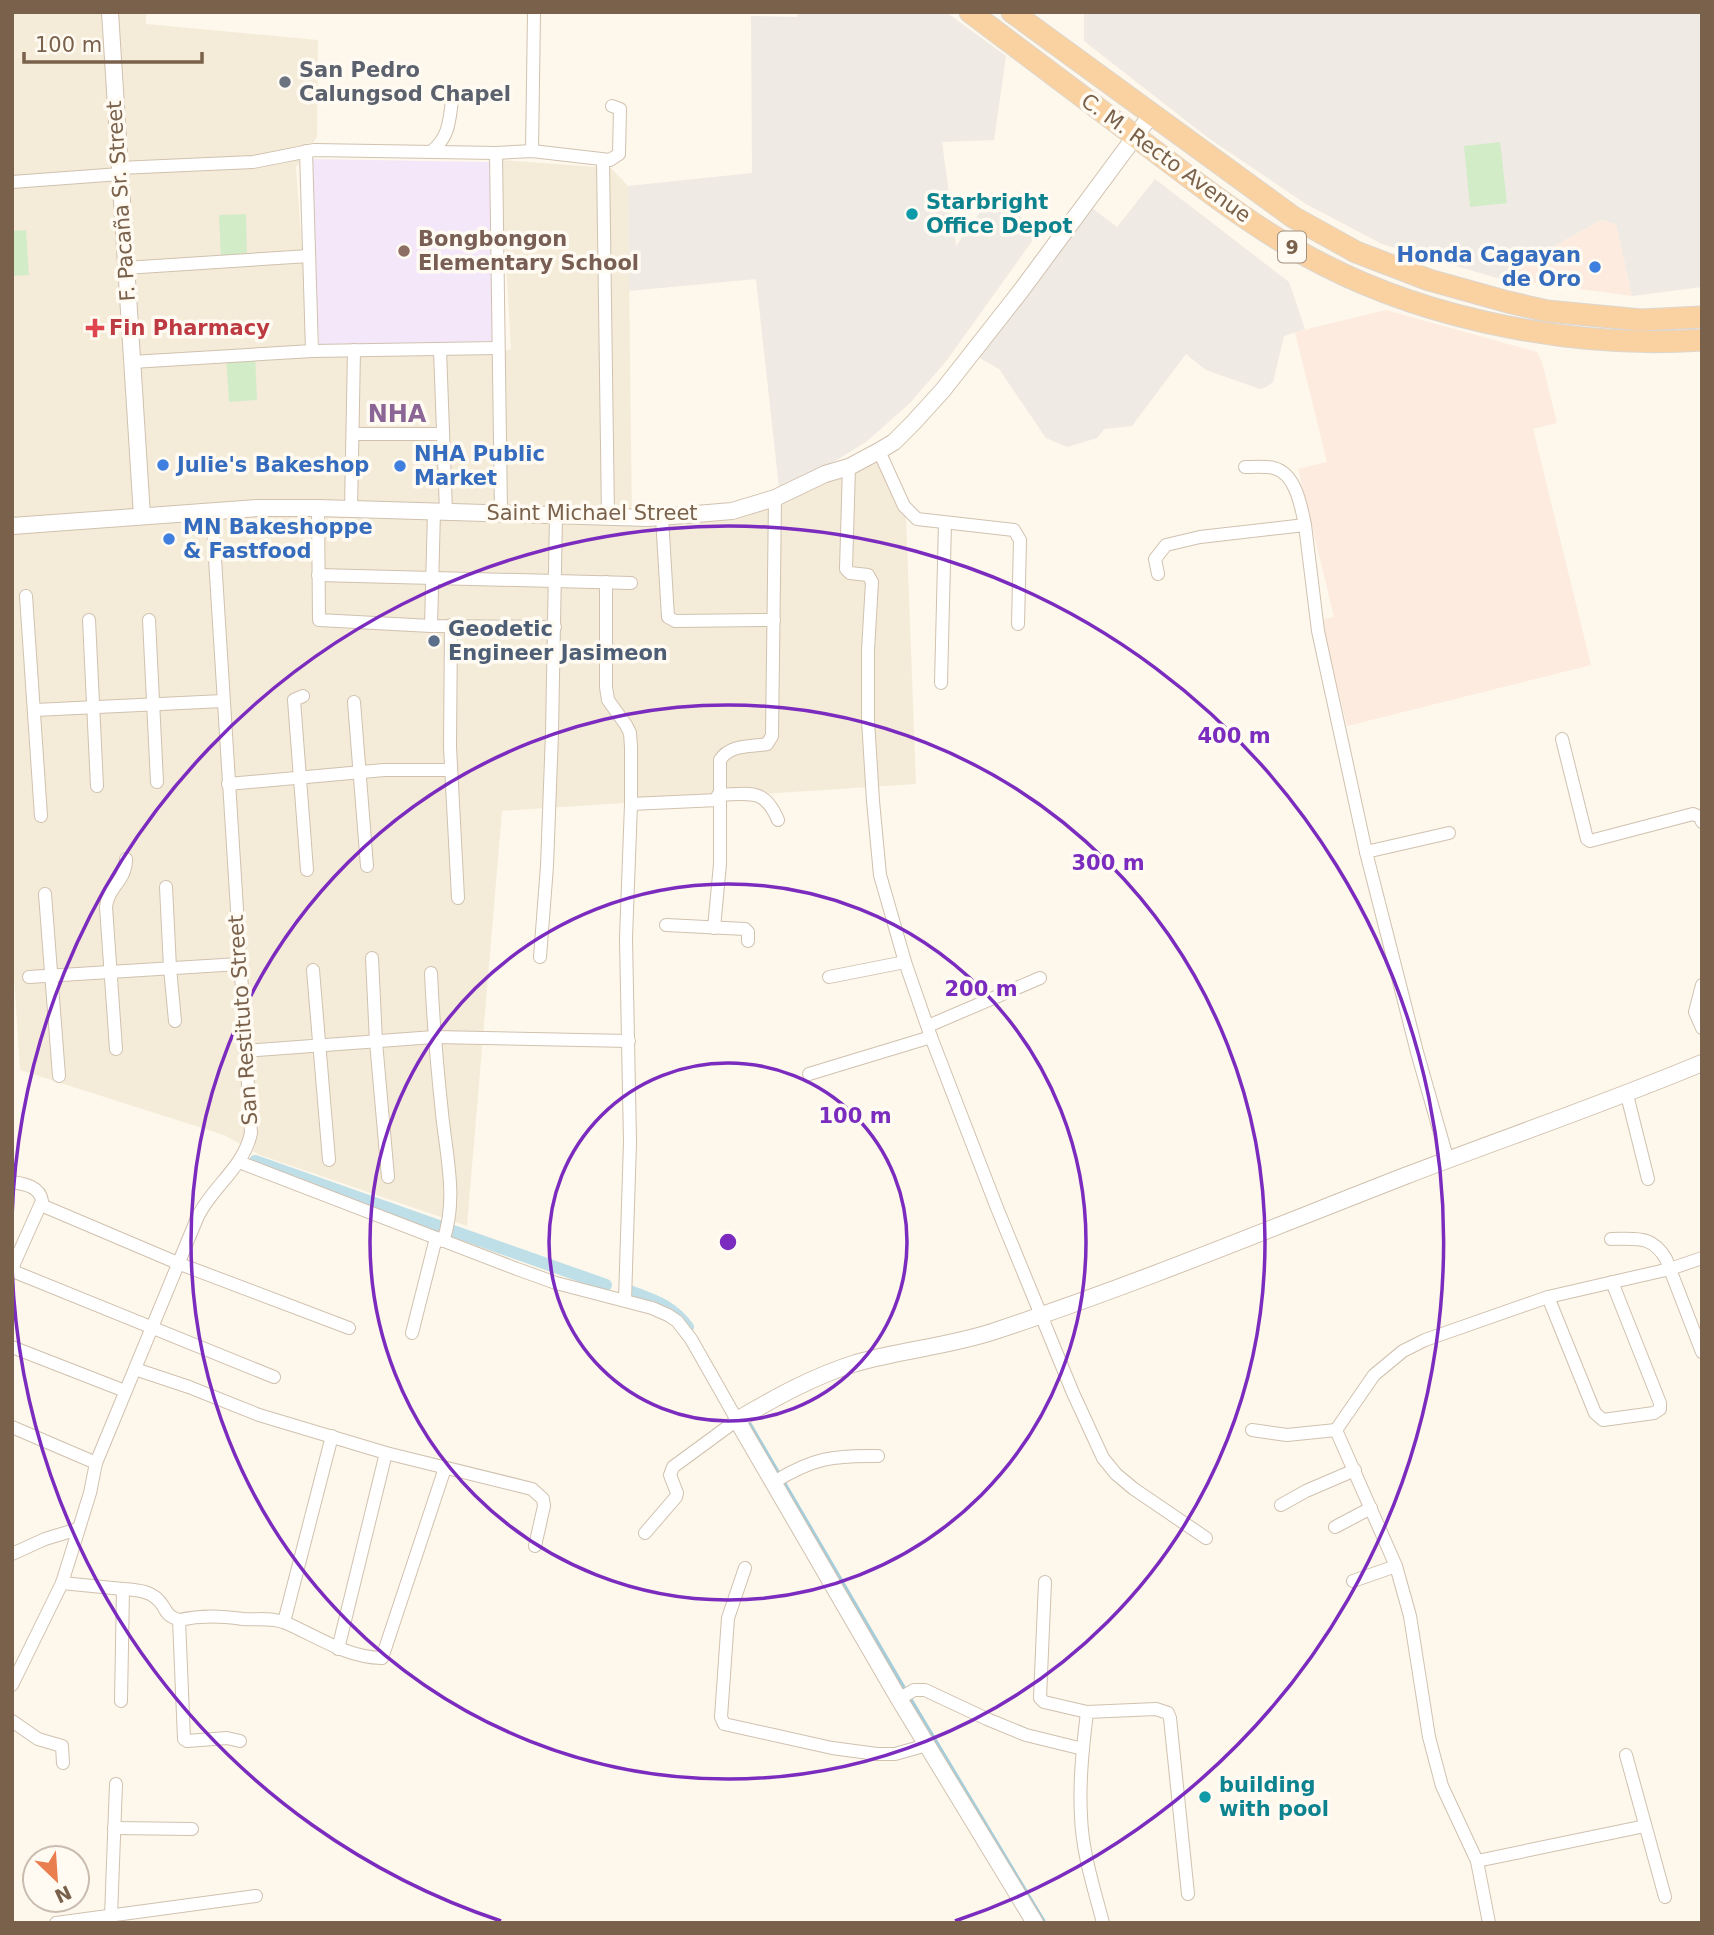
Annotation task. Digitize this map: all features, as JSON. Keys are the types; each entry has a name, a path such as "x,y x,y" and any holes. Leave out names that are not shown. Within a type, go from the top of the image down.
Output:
{"highway":[{"name":"C. M. Recto Avenue","path":"970,12 1199,184 1282,242 1323,265 1397,297 1490,323 1624,340 1702,340"},
{"name":"C. M. Recto Avenue","path":"1012,12 1293,218 1356,252 1408,272 1546,311 1641,320 1702,317"}],"street":[{"name":"F. Pacaña Sr. Street","path":"110,12 142,516"},
{"path":"532,151 534,12"},
{"path":"432,151 443,142 446,135 453,94"},
{"path":"12,182 253,162 306,151 532,151 603,160 615,159 619,154 621,113 617,106 612,106"},
{"name":"Saint Michael Street","path":"12,526 212,511 318,508 662,517 732,511 775,498 825,474 849,467 902,435 943,390 1020,292 1151,115"},
{"path":"306,151 312,351"},
{"path":"496,153 501,514"},
{"path":"603,160 608,517"},
{"path":"125,268 309,256"},
{"path":"132,362 312,351 497,348"},
{"path":"351,509 354,350"},
{"path":"431,625 432,577 440,512 440,350"},
{"path":"353,434 442,434"},
{"path":"879,451 905,506 921,521 1014,530 1018,533 1018,624"},
{"path":"849,467 846,569 850,573 868,575 872,582 868,678 873,802 880,874 905,962 997,1208 1073,1393 1107,1463 1134,1489 1206,1538"},
{"path":"1245,467 1273,467 1285,474 1296,492 1305,526 1318,631 1366,852 1448,1161"},
{"path":"714,928 720,864 719,761 723,754 738,748 770,742 775,498"},
{"path":"318,508 319,620 431,625 555,626"},
{"name":"San Restituto Street","path":"12,1685 62,1583 90,1493 96,1463 204,1204 246,1152 251,1133 212,511"},
{"path":"540,957 547,866 556,515"},
{"path":"662,517 668,617 675,621 774,620"},
{"path":"941,683 945,523"},
{"path":"1158,574 1155,559 1166,545 1200,537 1305,526"},
{"path":"318,575 631,583"},
{"path":"606,582 608,700 630,733 631,804 626,938 630,1142 625,1300"},
{"path":"26,596 41,816"},
{"path":"89,620 97,786"},
{"path":"149,620 157,782"},
{"path":"452,625 451,770 458,898"},
{"path":"303,696 294,700 307,870"},
{"path":"35,710 223,701"},
{"path":"354,702 367,866"},
{"path":"1562,739 1587,839 1590,841 1693,814 1700,817 1702,822"},
{"path":"228,784 408,769 451,770"},
{"path":"631,804 749,794 768,801 778,820"},
{"path":"1366,852 1449,834"},
{"path":"116,1049 107,899 124,875 126,859"},
{"path":"166,887 175,1021"},
{"path":"45,894 59,1076"},
{"path":"666,925 745,929 748,932 748,942"},
{"path":"372,958 376,1042 388,1177"},
{"path":"829,977 905,962"},
{"path":"29,977 239,964"},
{"path":"313,970 329,1160"},
{"path":"412,1333 450,1214 450,1174 433,1037 431,973"},
{"path":"809,1074 929,1031 1040,978"},
{"path":"1702,985 1695,1012 1702,1028"},
{"path":"245,1051 433,1037 629,1041"},
{"path":"645,1533 676,1497 670,1475 673,1467 737,1420 796,1387 859,1363 984,1334 1041,1314 1249,1239 1627,1095 1702,1063"},
{"path":"1627,1095 1648,1179"},
{"path":"239,1161 443,1235 556,1283 652,1308 677,1321 691,1339 737,1420 780,1478 906,1695 927,1745 1035,1923"},
{"path":"12,1182 37,1188 42,1198 13,1266 15,1272 274,1377"},
{"path":"41,1205 180,1264 349,1328"},
{"path":"1611,1239 1647,1240 1659,1247 1702,1352"},
{"path":"1252,1430 1287,1435 1336,1430 1374,1375 1403,1350 1424,1340 1548,1297 1670,1269 1702,1258"},
{"path":"1548,1297 1595,1413 1603,1420 1654,1413 1660,1409 1660,1403 1612,1282"},
{"path":"12,1347 125,1391"},
{"path":"135,1369 259,1415 386,1453 532,1489 543,1499 544,1506 535,1546"},
{"path":"12,1427 96,1463"},
{"path":"1336,1430 1396,1566 1410,1616 1429,1737 1442,1786 1477,1861 1489,1923"},
{"path":"284,1622 332,1436"},
{"path":"338,1649 386,1453"},
{"path":"780,1478 831,1457 878,1456"},
{"path":"62,1583 142,1590 153,1595 168,1616 179,1620 221,1615 284,1622 338,1649 381,1658 444,1468"},
{"path":"1281,1505 1354,1470"},
{"path":"1335,1527 1371,1507"},
{"path":"12,1554 45,1539 78,1529"},
{"path":"1353,1581 1396,1566"},
{"path":"745,1568 728,1618 721,1717 724,1724 832,1748 877,1754 895,1754 927,1745"},
{"path":"1045,1582 1040,1698 1044,1702 1087,1712 1156,1709 1168,1713 1188,1894"},
{"path":"121,1701 123,1589"},
{"path":"179,1620 183,1736 187,1741 227,1738 240,1741"},
{"path":"906,1695 925,1690 1026,1735 1083,1749"},
{"path":"1087,1712 1083,1749 1082,1827 1084,1847 1102,1923"},
{"path":"12,1721 34,1737 62,1746 63,1763"},
{"path":"1626,1755 1665,1897"},
{"path":"111,1916 116,1784"},
{"path":"1477,1861 1646,1826"},
{"path":"114,1828 192,1829"},
{"path":"56,1923 256,1896"}],"shaded area":[{"name":"NHA","path":"12,12 146,12 146,24 318,40 317,137 296,167 310,357 511,350 500,160 611,168 628,186 632,526 743,516 886,454 906,517 916,784 502,811 467,1226 260,1155 224,1135 20,1070 12,942"},
{"path":"798,12 946,12 1006,56 994,140 942,142 956,246 991,197 1040,230 947,360 910,403 866,442 830,464 779,488 756,279 629,291 628,186 752,173 751,16 797,17"},
{"path":"1084,12 1702,12 1702,287 1632,296 1616,224 1601,220 1497,278 1382,244 1306,204 1207,137 1084,41"},
{"name":"Bongbongon Elementary School","path":"311,159 489,162 498,341 319,345"},
{"path":"1155,179 1289,282 1305,329 1284,336 1273,382 1266,387 1260,389 1206,370 1186,354 1132,426 1104,429 1097,438 1067,447 1046,438 999,369 973,354 1084,202 1117,227"},
{"path":"1601,220 1616,224 1632,296 1497,278"},
{"path":"1386,310 1537,352 1542,362 1557,423 1533,429 1591,665 1347,726 1321,620 1334,617 1298,469 1327,462 1295,332"}],"green space":[{"path":"1500,142 1507,203 1470,207 1464,146"},
{"path":"246,214 247,258 221,259 219,215"},
{"path":"26,230 29,275 12,276 12,231"},
{"path":"255,353 257,400 229,402 226,355"}],"waterway":[{"path":"255,1161 606,1285"},
{"path":"627,1290 668,1308 688,1327"},
{"path":"750,1424 906,1691"},
{"path":"910,1698 1045,1923"}],"place":[{"name":"San Pedro Calungsod Chapel","path":"285,82"},
{"name":"Starbright Office Depot","path":"912,214"},
{"name":"Bongbongon Elementary School","path":"404,251"},
{"name":"Honda Cagayan de Oro","path":"1595,267"},
{"name":"Fin Pharmacy","path":"95,328"},
{"name":"Julie's Bakeshop","path":"163,465"},
{"name":"NHA Public Market","path":"400,466"},
{"name":"MN Bakeshoppe & Fastfood","path":"169,539"},
{"name":"Geodetic Engineer Jasimeon","path":"434,641"},
{"name":"building with pool","path":"1205,1797"}],"district":[{"name":"NHA","path":"397,414"}]}
